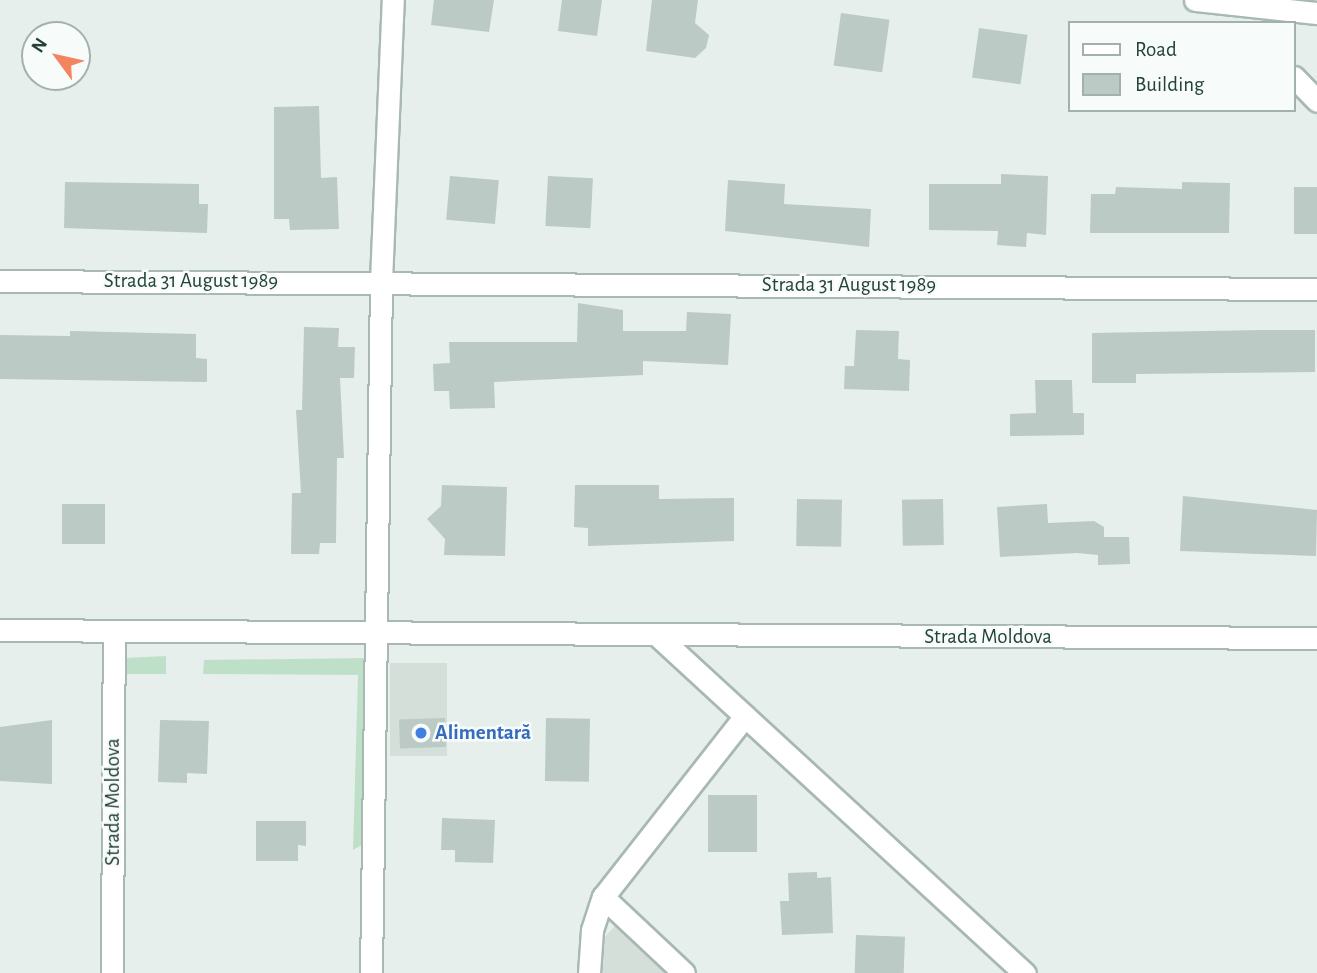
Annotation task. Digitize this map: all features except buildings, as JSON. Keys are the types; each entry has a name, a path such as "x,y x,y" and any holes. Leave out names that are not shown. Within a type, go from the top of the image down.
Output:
{"street":[{"path":"371,973 381,281 393,0"},
{"path":"1195,0 1317,13"},
{"path":"1239,5 1250,21"},
{"path":"1296,79 1317,101"},
{"name":"Strada 31 August 1989","path":"0,281 381,281 1317,289"},
{"name":"Strada Moldova","path":"0,630 659,637 1317,638"},
{"name":"Strada Moldova","path":"111,973 114,631"},
{"path":"659,637 1025,973"},
{"path":"589,973 592,930 603,897 745,716"},
{"path":"603,897 684,973"}],"shaded area":[{"path":"390,663 447,663 447,756 390,756"},
{"path":"615,926 621,927 671,973 600,973 600,942"}],"green space":[{"path":"166,656 166,674 123,674 127,658"},
{"path":"366,658 365,843 353,850 358,675 203,674 204,660"}],"place":[{"name":"Alimentară","path":"421,733"}]}
